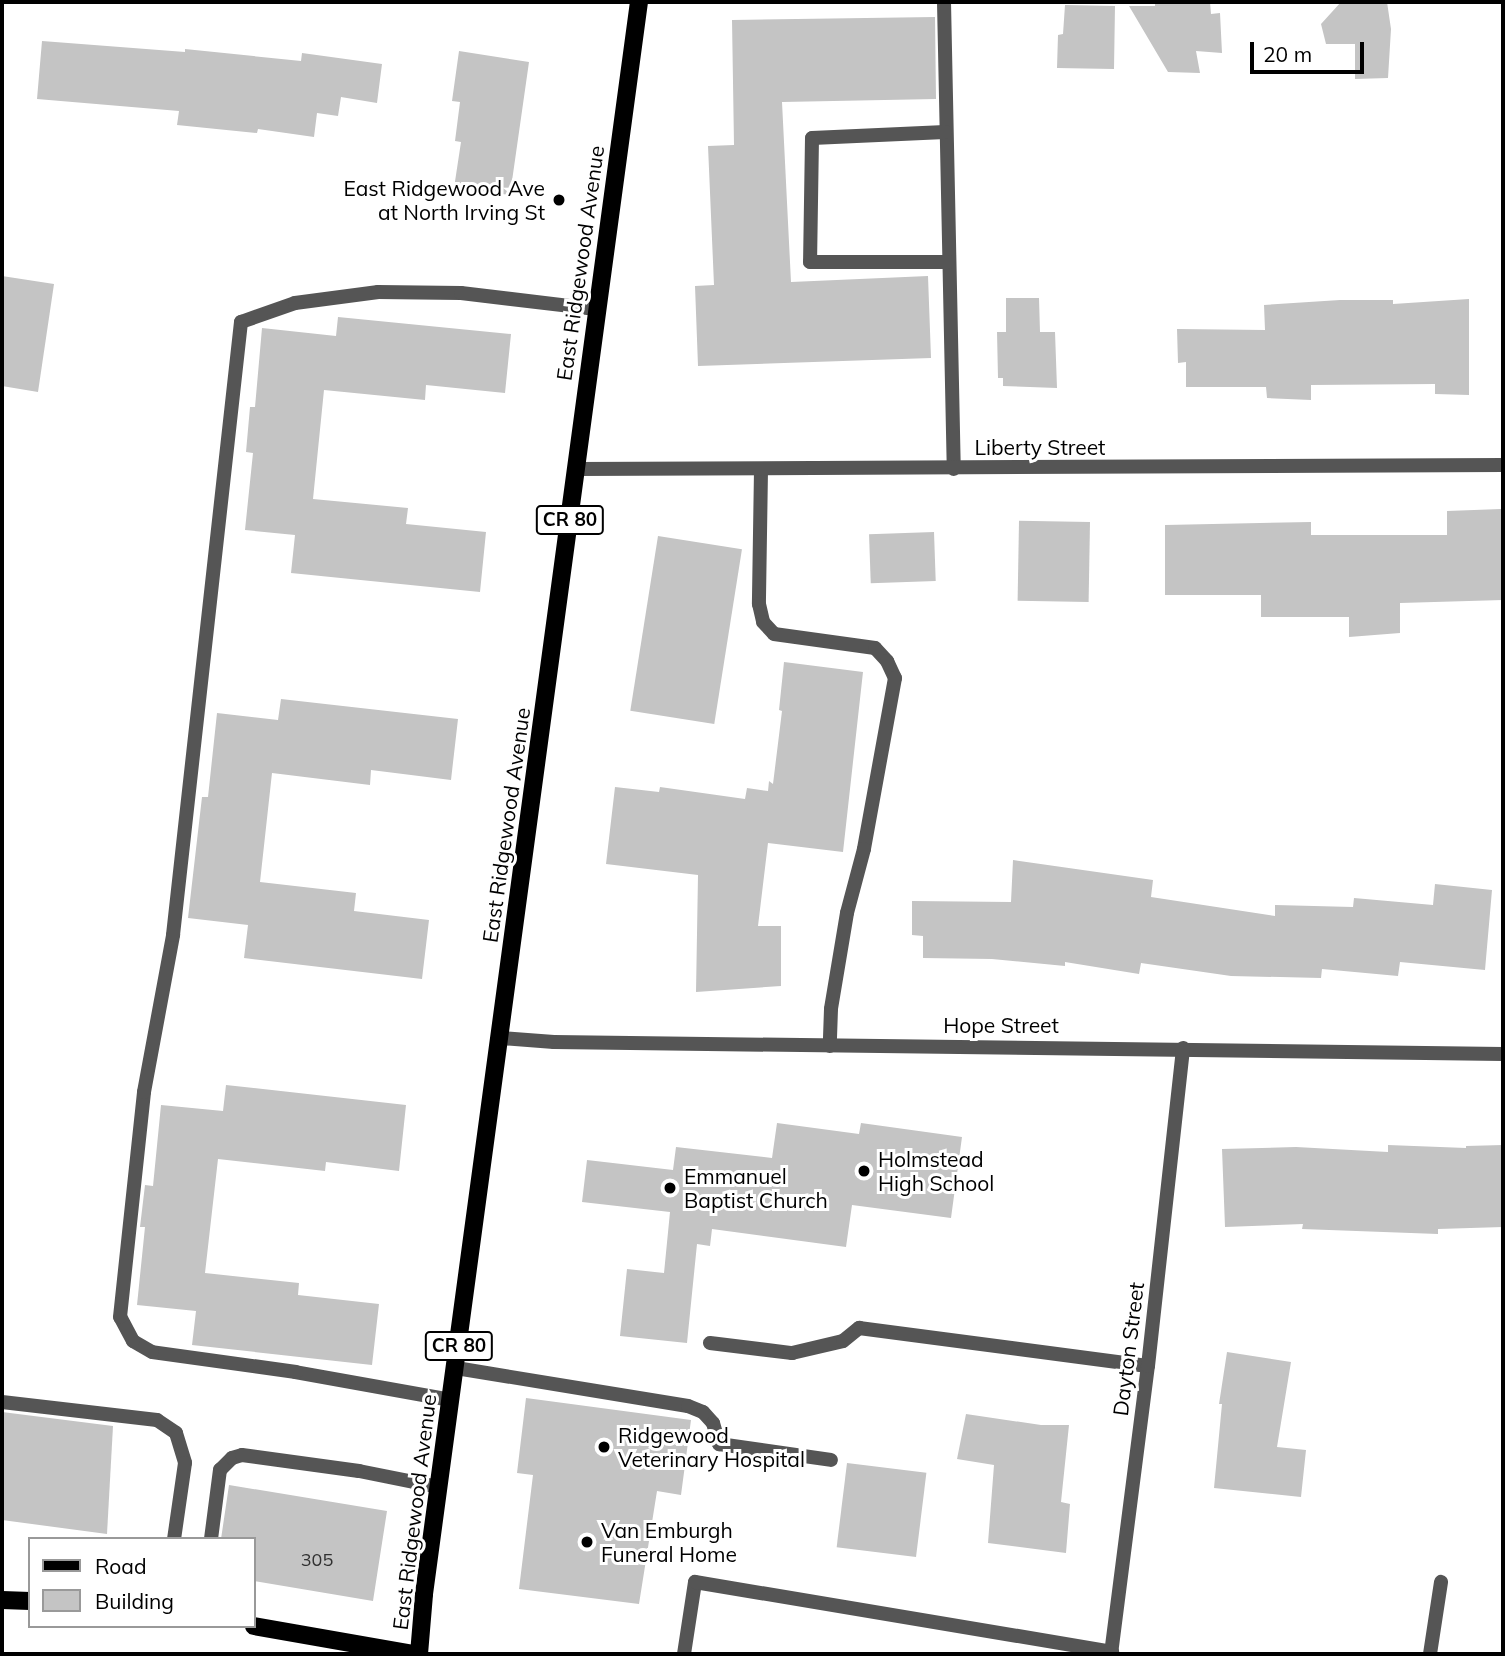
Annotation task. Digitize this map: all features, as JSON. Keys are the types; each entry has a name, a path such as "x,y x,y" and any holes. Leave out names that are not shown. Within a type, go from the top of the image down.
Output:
{"main road":[{"name":"East Ridgewood Avenue","path":"419,1654 424,1594 639,2"},
{"path":"2,1601 28,1601"},
{"path":"256,1626 413,1654"}],"street":[{"path":"944,2 954,469"},
{"path":"945,132 812,138 810,262 948,262"},
{"path":"452,1400 296,1372 152,1352 133,1341 120,1317 144,1092 173,934 241,322 295,303 377,292 461,293 596,309"},
{"name":"Liberty Street","path":"577,469 1503,465"},
{"path":"761,470 759,604 763,622 774,634 875,648 887,661 895,678 864,849 847,913 831,1009 830,1046"},
{"name":"Hope Street","path":"500,1038 554,1042 1503,1054"},
{"name":"Dayton Street","path":"1112,1653 1148,1366 1183,1048"},
{"path":"710,1343 792,1353 844,1341 859,1328 1148,1366"},
{"path":"456,1368 688,1406 703,1412 712,1423 719,1444 831,1460"},
{"path":"2,1402 158,1420 176,1433 185,1463 174,1537"},
{"path":"211,1537 220,1470 232,1458 242,1455 359,1471 439,1487"},
{"path":"684,1654 695,1582 1112,1653"},
{"path":"1430,1654 1441,1582"}],"building":[{"path":"1155,2 1210,2 1211,14 1220,13 1222,53 1196,51 1200,73 1168,72 1129,6 1155,6"},
{"path":"1341,2 1387,2 1391,29 1388,78 1355,79 1355,44 1326,44 1321,24"},
{"path":"1065,5 1115,6 1114,69 1057,68 1058,35 1063,34"},
{"path":"935,17 936,99 782,102 791,282 928,276 931,358 698,366 695,286 714,285 708,146 734,145 732,20"},
{"path":"42,41 185,52 185,49 301,61 302,53 382,64 377,103 341,97 338,116 317,113 314,137 258,129 257,133 177,125 179,111 37,99"},
{"path":"459,51 529,62 510,195 454,188 461,142 455,141 460,102 452,101"},
{"path":"2,276 54,284 38,392 2,386"},
{"path":"1006,298 1039,298 1040,332 1055,332 1057,388 1003,386 1003,378 998,378 997,332 1006,332"},
{"path":"1469,299 1469,395 1435,394 1435,384 1311,385 1311,400 1267,398 1266,387 1186,387 1186,362 1178,363 1177,329 1265,330 1264,305 1340,300 1393,300 1393,304"},
{"path":"338,317 511,334 505,393 426,385 425,400 324,390 313,499 408,508 406,524 486,532 480,592 291,573 295,535 245,530 253,453 246,452 250,407 255,407 262,328 336,336"},
{"path":"1501,509 1503,600 1400,603 1400,633 1349,637 1349,617 1261,617 1261,595 1165,595 1165,525 1311,522 1311,535 1447,535 1447,511"},
{"path":"1019,521 1090,522 1089,602 1018,601"},
{"path":"934,532 936,581 871,583 869,534"},
{"path":"658,536 742,549 714,724 630,711"},
{"path":"784,662 863,672 843,852 768,843 758,926 781,926 781,986 696,992 698,875 606,864 615,787 659,792 660,787 745,799 747,788 768,791 769,781 773,784 782,711 779,710"},
{"path":"281,699 458,719 451,780 371,770 370,785 272,773 260,882 356,893 354,911 429,920 422,979 244,958 248,925 188,918 202,797 208,797 217,713 278,720"},
{"path":"1013,860 1153,880 1151,897 1275,916 1275,905 1353,907 1354,898 1433,905 1435,884 1492,890 1485,970 1400,962 1398,976 1322,969 1321,978 1231,976 1141,963 1139,974 1065,962 1065,966 992,959 923,958 923,936 912,935 912,901 1011,902"},
{"path":"226,1085 406,1105 399,1171 326,1162 325,1171 218,1159 205,1273 299,1283 298,1295 379,1304 372,1365 192,1345 196,1311 137,1305 145,1227 140,1227 145,1185 153,1186 161,1105 223,1111"},
{"path":"777,1123 859,1134 861,1123 962,1137 951,1218 852,1205 846,1247 712,1229 710,1246 697,1244 687,1343 620,1336 627,1269 664,1273 670,1212 582,1202 587,1160 673,1170 676,1147 772,1158"},
{"path":"1388,1145 1466,1148 1503,1145 1503,1227 1438,1229 1438,1234 1302,1229 1303,1224 1225,1227 1222,1149 1296,1147 1388,1152"},
{"path":"1227,1352 1291,1362 1277,1447 1306,1450 1301,1497 1214,1488 1222,1404 1219,1404"},
{"path":"526,1398 691,1420 681,1495 657,1491 639,1604 519,1589 533,1475 517,1473"},
{"path":"2,1412 113,1426 107,1534 2,1520"},
{"path":"966,1414 1041,1425 1069,1425 1061,1502 1070,1504 1066,1553 988,1543 994,1465 957,1459"},
{"path":"847,1463 926,1473 916,1557 837,1547"},
{"path":"229,1485 387,1511 373,1601 256,1581 256,1537 221,1537"}],"place":[{"name":"East Ridgewood Ave at North Irving St","path":"559,200"},
{"name":"Holmstead High School","path":"864,1171"},
{"name":"Emmanuel Baptist Church","path":"670,1188"},
{"name":"Ridgewood Veterinary Hospital","path":"604,1447"},
{"name":"Van Emburgh Funeral Home","path":"587,1542"}]}
